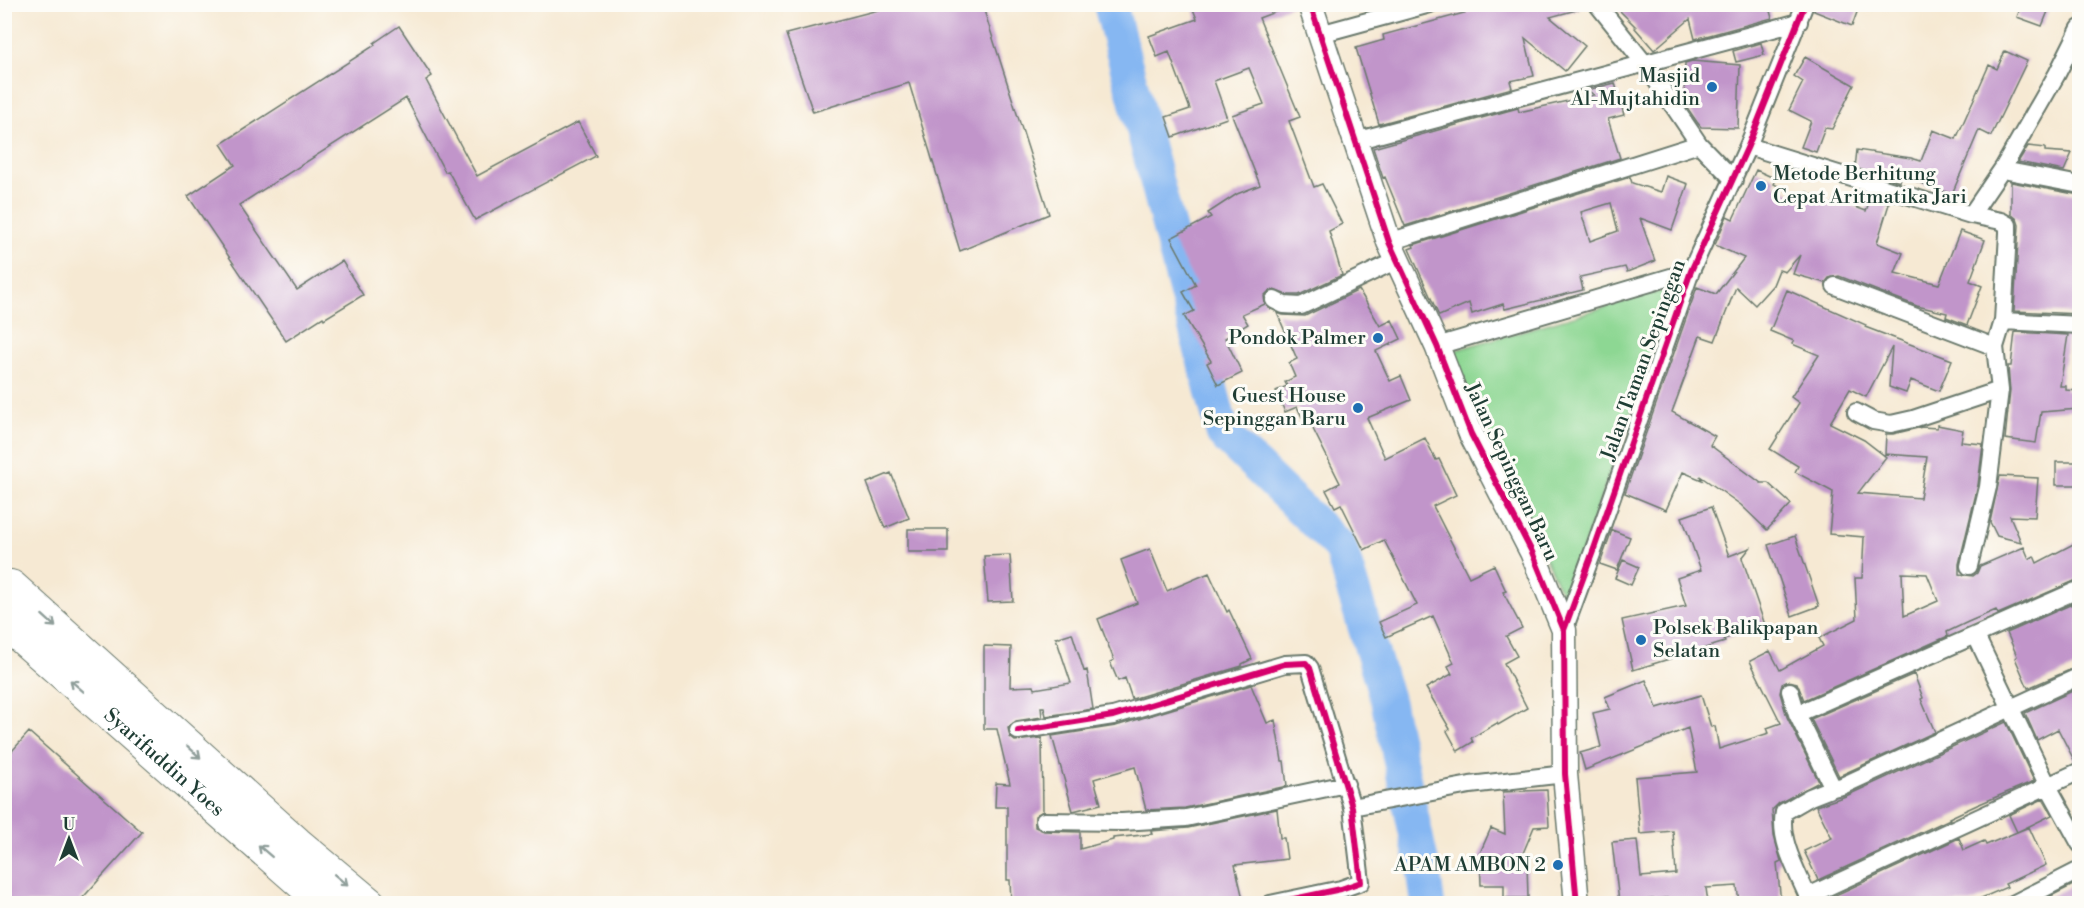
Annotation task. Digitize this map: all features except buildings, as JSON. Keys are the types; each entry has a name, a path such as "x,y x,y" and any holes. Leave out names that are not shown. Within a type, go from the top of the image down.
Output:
{"highway":[{"path":"4,585 11,586 297,843 370,903"},
{"name":"Syarifuddin Yoes","path":"4,622 315,899"}],"street":[{"name":"Jalan Sepinggan Baru","path":"1310,4 1393,251 1437,346 1471,434 1532,552 1564,630 1565,774 1577,903"},
{"path":"1320,34 1430,4"},
{"path":"1597,4 1644,64 1700,144 1734,180"},
{"name":"Jalan Taman Sepinggan","path":"1564,630 1691,271 1734,180 1805,4"},
{"path":"1355,141 1799,22"},
{"path":"1971,215 2002,168 2057,74 2079,28"},
{"path":"1274,300 1284,305 1301,306 1393,251 1700,144"},
{"path":"1748,146 2008,225 2002,321 1995,347 2000,390 1988,487 1969,566"},
{"path":"2002,168 2079,185"},
{"path":"1437,346 1691,271"},
{"path":"1835,286 1995,347"},
{"path":"2002,321 2079,325"},
{"path":"1856,412 1873,421 1891,424 2000,390"},
{"path":"1797,714 2079,589"},
{"path":"1976,636 2048,786 2079,844"},
{"path":"1018,731 1113,716 1286,664 1306,663 1310,668 1346,784 1360,806 1362,882 1341,889 1270,903"},
{"path":"2079,676 1842,786 1810,797 1784,812 1782,822 1784,835 1810,900 2079,771"},
{"path":"1790,691 1797,714 1833,788"},
{"path":"1360,806 1470,785 1565,774"},
{"path":"1044,821 1122,822 1185,818 1346,784"},
{"path":"2013,903 2079,870"}],"green space":[{"path":"1675,287 1565,600 1449,352"}],"waterway":[{"path":"1110,4 1223,434 1340,547 1387,700 1423,867 1428,904"}],"cycle path":[{"path":"1310,4 1389,242 1437,346 1471,434 1532,552 1564,630 1565,774 1577,904"},
{"path":"1564,630 1691,271 1748,146 1805,4"},
{"path":"1018,731 1113,716 1285,664 1306,663 1310,668 1352,807 1361,882 1341,889 1270,904"}],"place":[{"name":"Masjid Al-Mujtahidin","path":"1712,87"},
{"name":"Metode Berhitung Cepat Aritmatika Jari","path":"1761,186"},
{"name":"Pondok Palmer","path":"1378,338"},
{"name":"Guest House Sepinggan Baru","path":"1358,408"},
{"name":"Polsek Balikpapan Selatan","path":"1641,640"},
{"name":"APAM AMBON 2","path":"1558,865"}]}
